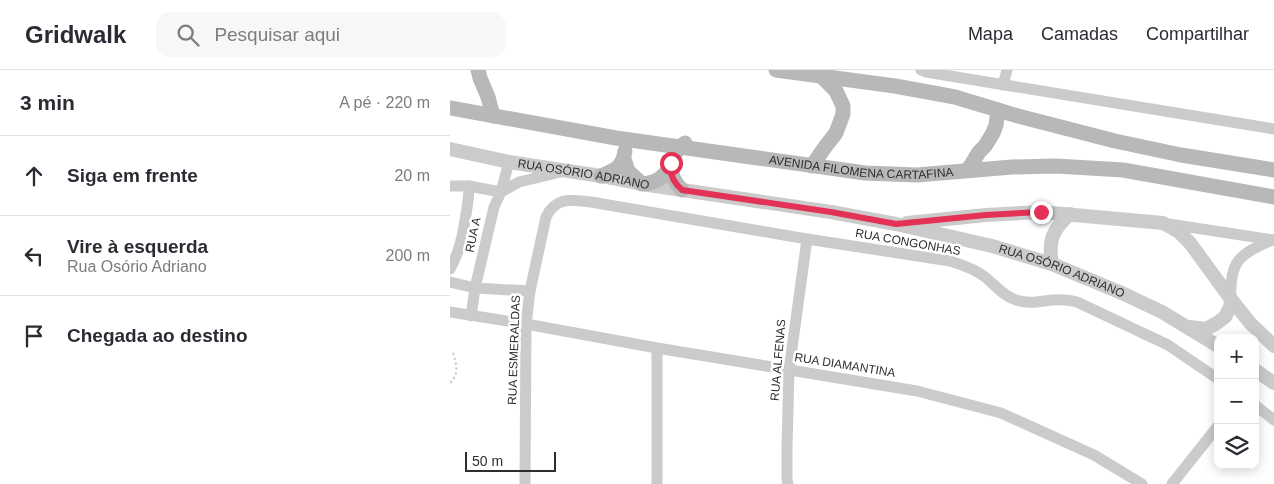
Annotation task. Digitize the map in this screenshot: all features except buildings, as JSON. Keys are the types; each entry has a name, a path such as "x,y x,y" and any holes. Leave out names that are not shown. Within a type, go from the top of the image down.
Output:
{"main road":[{"path":"478,70 488,97 492,116"},
{"path":"776,70 903,87 955,97 1115,141 1181,155 1274,170"},
{"path":"812,166 836,133 843,114 843,106 836,91 822,77"},
{"name":"AVENIDA FILOMENA CARTAFINA","path":"450,108 616,138 866,173 917,175 1012,167 1056,166 1123,170 1274,196"},
{"path":"968,170 993,133 998,110"},
{"path":"616,138 622,136 625,144 624,159 628,171 642,184 650,183 662,177 670,168 674,156 686,142 693,149"},
{"path":"601,176 614,171 624,159"},
{"path":"670,168 675,184 682,190"}],"street":[{"path":"921,70 1274,129"},
{"path":"1003,85 1007,70"},
{"name":"RUA OSÓRIO ADRIANO","path":"450,149 509,162 642,184 831,212 896,224 992,246 1052,264 1124,294 1162,312 1214,343"},
{"name":"RUA A","path":"471,316 475,288 494,207 501,192 509,162"},
{"path":"450,186 469,186 501,192 519,182 566,170"},
{"name":"RUA A","path":"450,269 456,258 462,238 469,204 469,186"},
{"name":"RUA CONGONHAS","path":"565,201 591,202 950,261 977,271 1013,300 1033,304 1059,300 1076,302 1168,345 1214,376"},
{"name":"RUA ESMERALDAS","path":"525,484 526,324 530,291 546,216 554,204 565,201"},
{"name":"RUA OSÓRIO ADRIANO","path":"896,224 1041,212 1163,223 1179,232 1190,243 1250,323 1274,346"},
{"path":"1052,264 1050,252 1053,235 1061,222 1070,214"},
{"path":"1163,223 1273,240"},
{"name":"RUA ALFENAS","path":"788,484 786,447 789,370 807,239"},
{"path":"1187,326 1206,329 1225,317 1230,307 1230,285 1237,260 1247,252 1273,240"},
{"path":"450,282 475,288 530,291"},
{"name":"RUA DIAMANTINA","path":"450,312 916,391 1001,413 1094,455 1142,484"},
{"path":"657,484 658,348"},
{"path":"1259,373 1274,383"},
{"path":"1259,408 1274,420"},
{"path":"1172,484 1214,431"}],"path":[{"path":"450,384 455,378 456,372 453,352"}],"route":[{"path":"671,163 670,168 675,184 682,190 831,212 896,224 986,215 1041,212"}]}
